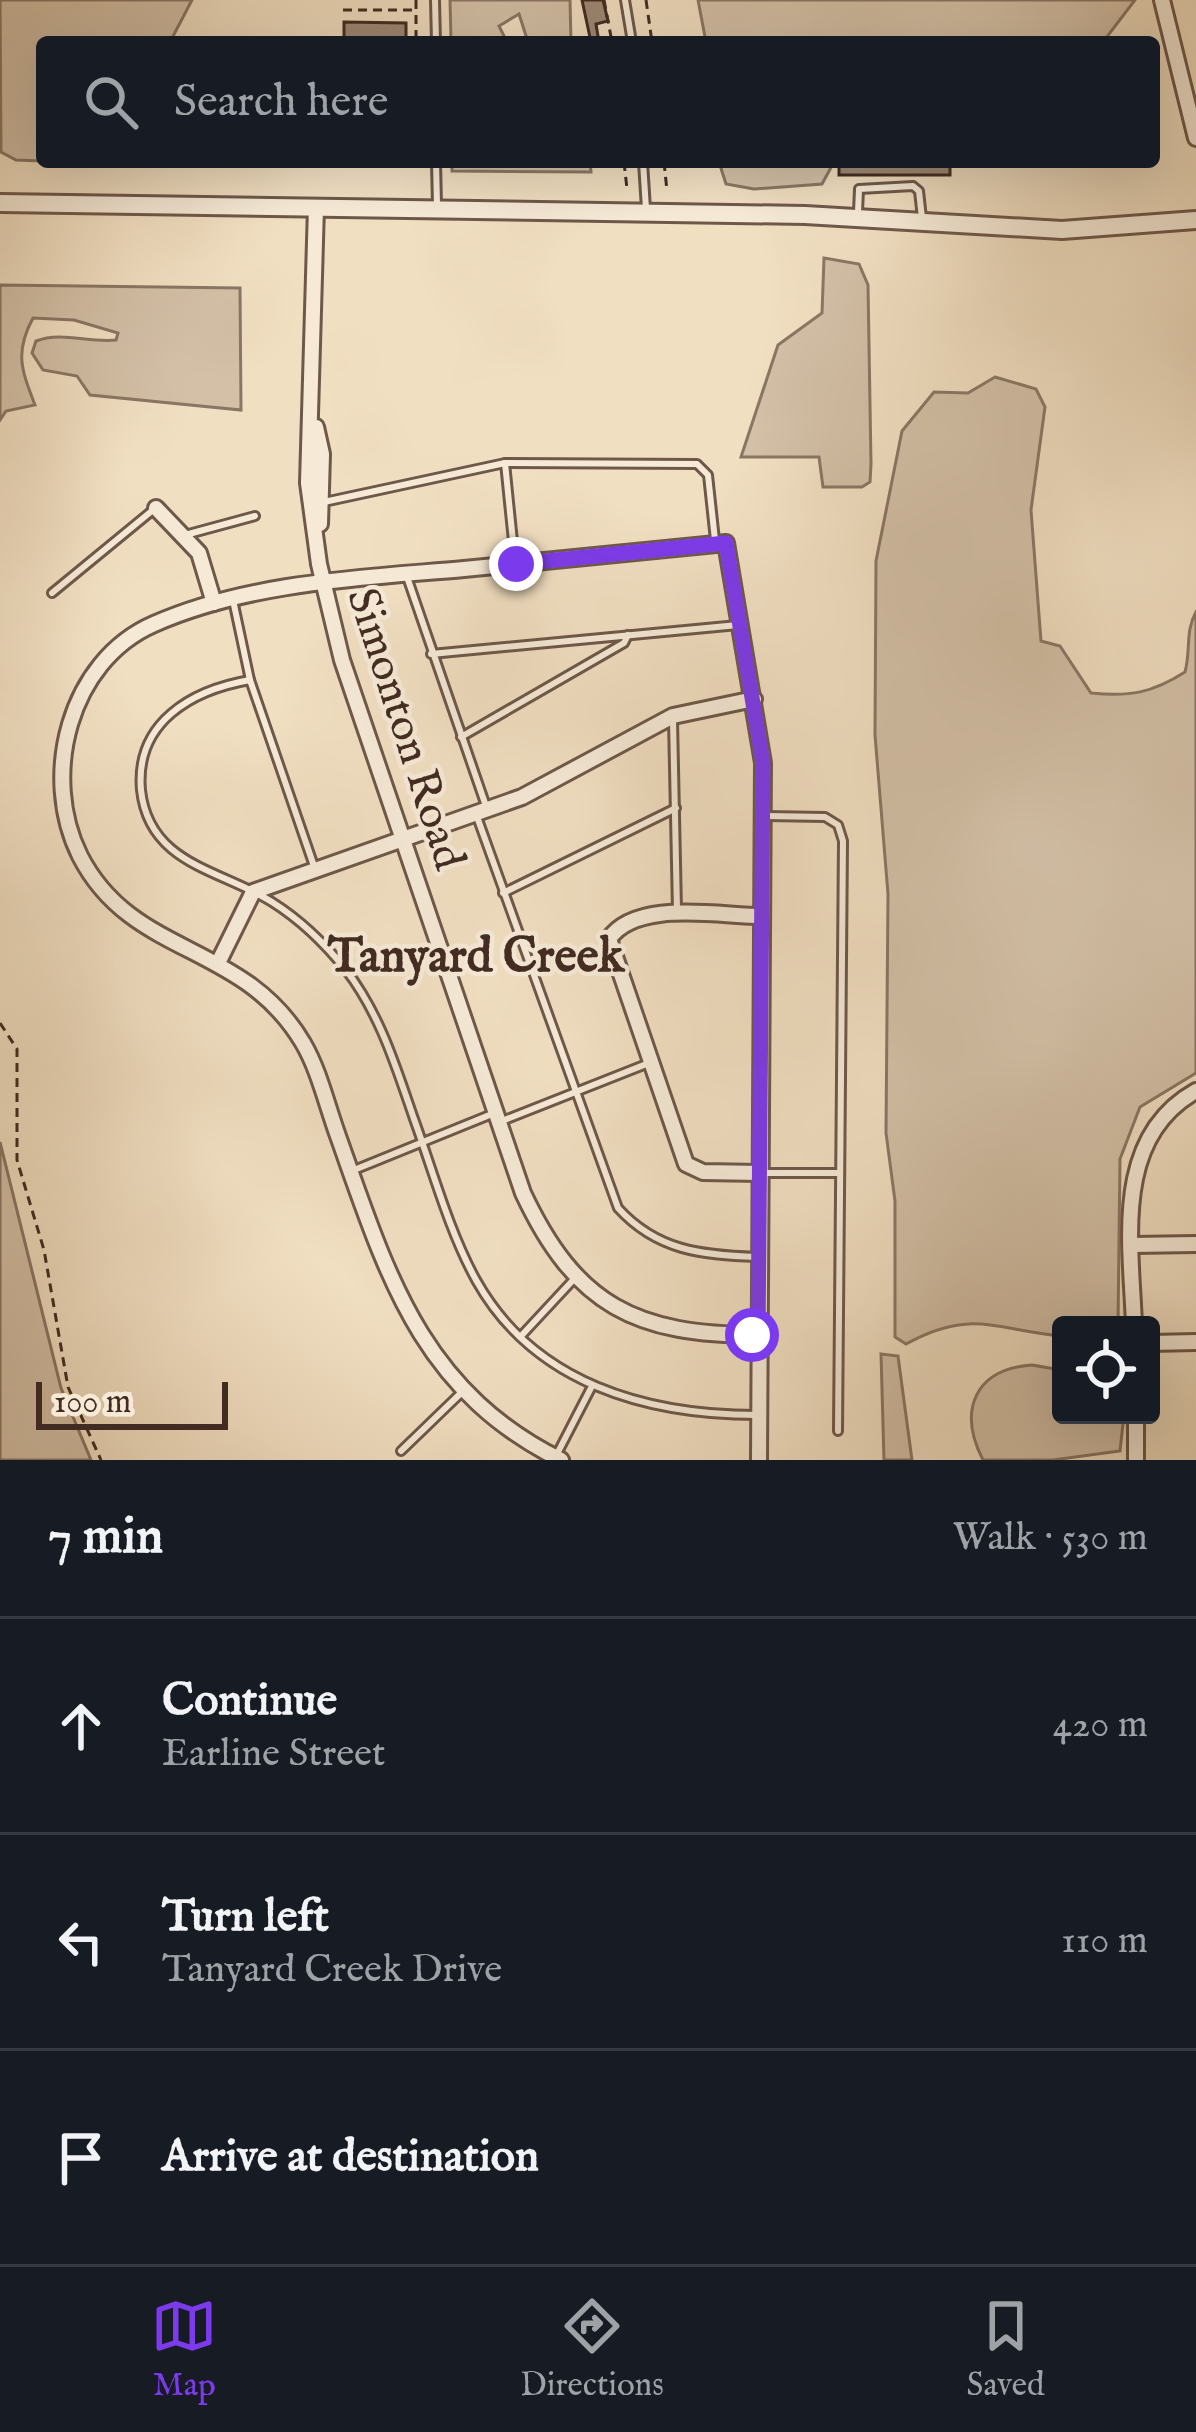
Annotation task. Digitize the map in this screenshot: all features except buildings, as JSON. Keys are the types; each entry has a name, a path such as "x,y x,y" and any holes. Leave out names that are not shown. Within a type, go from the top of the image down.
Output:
{"street":[{"path":"1162,0 1196,138"},
{"path":"0,203 646,212 1062,230 1196,220"},
{"name":"Simonton Road","path":"316,207 308,483 324,582 342,659 531,1210 547,1243 575,1278 616,1311 670,1330 758,1336"},
{"name":"Simonton Road","path":"313,415 322,454 318,547"},
{"path":"156,508 199,554 214,603"},
{"path":"558,1459 506,1428 462,1392 420,1338 390,1283 305,1046 261,989 218,961 141,928 105,894 81,857 62,812 69,725 102,657 151,625 214,603 324,582 720,543 742,624 754,699 763,815 758,1460"},
{"path":"218,961 253,892 482,813 673,716 754,699"},
{"path":"760,1172 703,1172 686,1164 609,939 622,924 677,915 762,916"},
{"path":"1134,1316 1132,1245 1138,1154 1169,1109 1196,1091"},
{"path":"1132,1245 1196,1244"},
{"path":"1160,1342 1196,1342"},
{"path":"1136,1424 1136,1460"}],"lane":[{"path":"436,0 436,36"},
{"path":"625,0 631,36"},
{"path":"436,168 437,209"},
{"path":"644,168 646,212"},
{"path":"858,218 860,189 913,186 919,191 922,221"},
{"path":"505,463 516,564"},
{"path":"322,502 505,463 703,465 720,543"},
{"path":"52,593 156,508"},
{"path":"185,535 255,516"},
{"path":"405,574 461,736 503,893 604,1180 636,1227 697,1254 759,1257"},
{"path":"233,600 250,680 316,869"},
{"path":"431,654 742,624"},
{"path":"461,736 624,643 628,635"},
{"path":"250,680 196,694 175,707 150,744 141,790 147,812 169,849 212,876 253,892 322,944 366,998 477,1282 522,1335 590,1388 679,1412 757,1415"},
{"path":"673,716 677,915"},
{"path":"503,893 676,808"},
{"path":"763,815 825,817 838,825 844,841 838,1431"},
{"path":"350,1171 421,1139 573,1093 649,1064"},
{"path":"760,1172 840,1173"},
{"path":"522,1335 575,1278"},
{"path":"558,1459 590,1388"},
{"path":"401,1451 462,1392"}],"path":[{"path":"416,0 416,36"},
{"path":"604,0 611,36"},
{"path":"646,0 651,36"},
{"path":"343,10 416,10"},
{"path":"625,168 627,190"},
{"path":"665,168 667,190"},
{"path":"0,1023 17,1049 17,1160 44,1250 68,1387 101,1460"}],"shaded area":[{"path":"0,0 192,0 173,36 36,36 36,161 16,160 1,152"},
{"path":"450,0 570,0 571,36 526,36 519,14 499,26 504,36 451,36"},
{"path":"698,0 1135,0 1108,36 705,36"},
{"path":"591,168 591,172 452,171"},
{"path":"721,168 831,168 822,184 754,189 726,184"},
{"path":"824,258 859,264 868,285 871,464 870,482 862,487 823,487 819,457 741,457 778,345 822,313"},
{"path":"0,285 240,288 241,410 90,395 77,376 43,370 32,353 36,341 56,337 116,340 118,333 74,320 33,318 23,342 22,362 35,405 6,411 0,420"},
{"path":"995,377 1036,389 1045,407 1031,510 1041,641 1060,646 1091,693 1140,692 1185,672 1196,612 1196,1073 1140,1107 1120,1159 1118,1316 1052,1316 1052,1335 966,1324 906,1344 895,1337 895,1201 886,1133 888,894 875,735 876,561 902,431 934,392 968,393"},
{"path":"0,1142 61,1388 91,1460 0,1460"},
{"path":"881,1354 898,1356 912,1460 884,1460"},
{"path":"1013,1368 1052,1368 1052,1424 1123,1424 1120,1451 1053,1460 983,1460 975,1441 972,1409 985,1383"}],"district":[{"name":"Tanyard Creek","path":"476,954"}],"route":[{"path":"516,564 726,543 763,763 758,1336 752,1335"}]}
